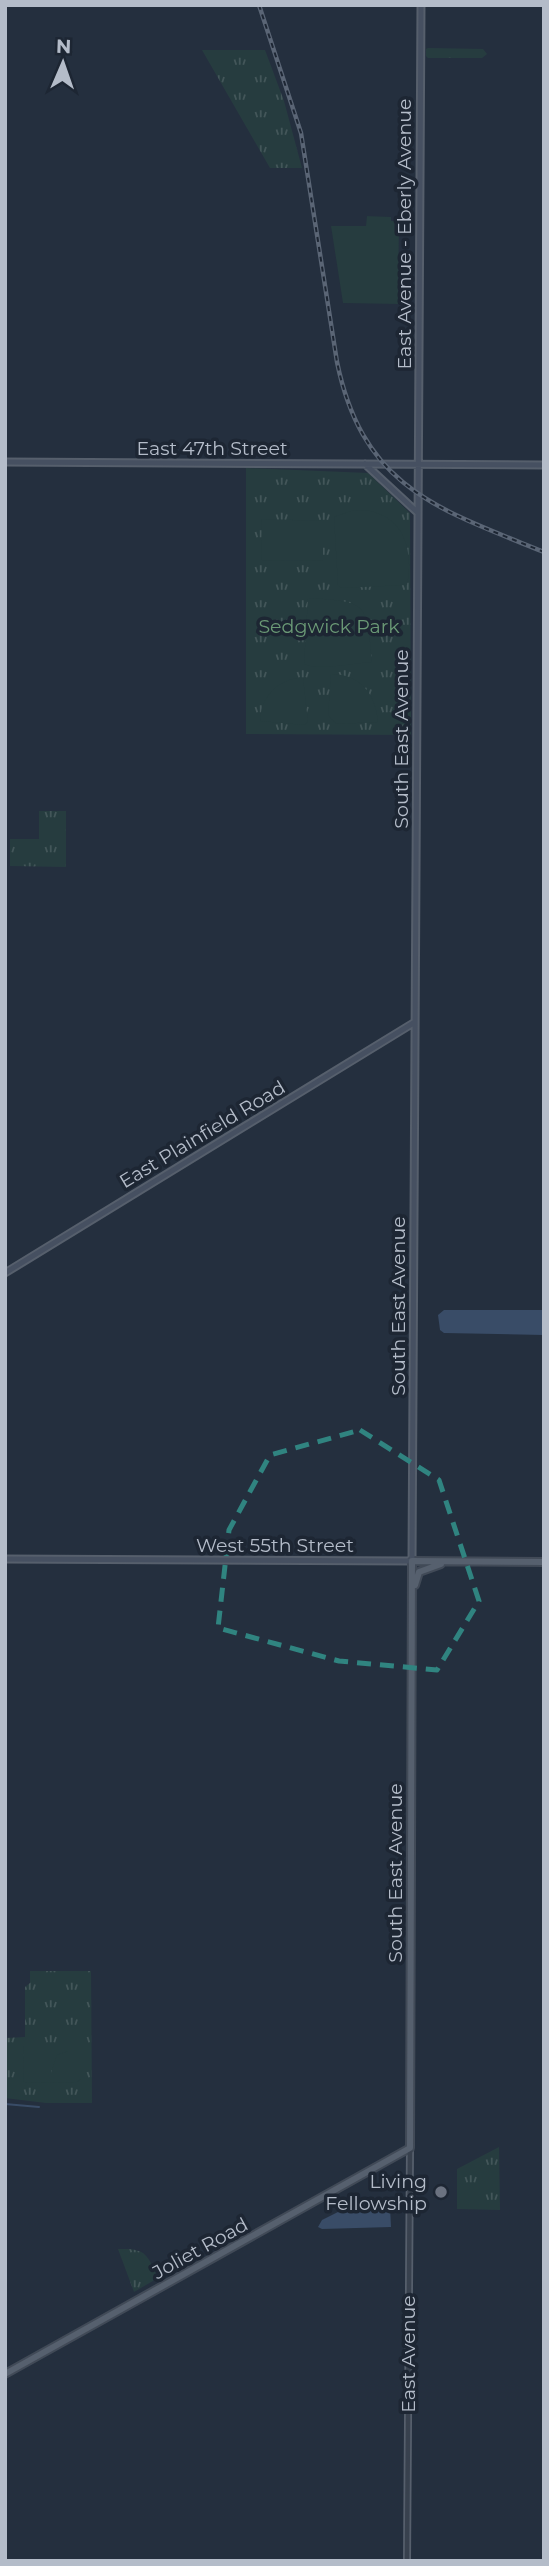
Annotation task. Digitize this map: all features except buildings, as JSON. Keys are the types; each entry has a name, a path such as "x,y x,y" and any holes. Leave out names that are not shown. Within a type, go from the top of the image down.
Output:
{"main road":[{"name":"East Avenue - Eberly Avenue","path":"418,464 421,5"},
{"name":"East 47th Street","path":"5,462 544,465"},
{"path":"365,464 418,513"},
{"name":"South East Avenue","path":"410,2148 418,464"},
{"name":"East Plainfield Road","path":"5,1273 415,1022"},
{"name":"West 55th Street","path":"5,1559 544,1562"},
{"path":"412,1608 415,1579 419,1572 448,1562"},
{"name":"Joliet Road","path":"5,2374 410,2148"}],"street":[{"name":"East Avenue","path":"407,2561 410,2148"}],"highlighted area":[{"path":"360,1430 439,1480 479,1601 437,1670 339,1661 218,1628 229,1530 270,1455"}],"green space":[{"path":"428,48 483,49 487,54 482,58 428,58"},
{"path":"202,50 265,50 284,101 302,168 270,168"},
{"path":"367,216 391,217 391,221 399,221 398,304 343,303 331,226 366,226"},
{"name":"Sedgwick Park","path":"246,468 368,473 410,513 411,735 246,734"},
{"path":"363,510 388,518 403,536 409,559 407,585 341,588 338,585 334,517"},
{"path":"262,519 323,521 323,561 261,560"},
{"path":"308,598 343,601 361,609 368,627 372,662 327,667 304,664"},
{"path":"331,674 350,678 365,688 374,703 378,722 336,724 328,715"},
{"path":"303,678 308,722 304,725 260,721 263,705 271,692 282,683"},
{"path":"39,811 66,811 66,867 10,866 10,839 39,839"},
{"path":"30,1971 91,1971 92,2103 46,2103 5,2098 5,2038 25,2037 25,1987 30,1983"},
{"path":"24,2046 51,2046 51,2073 57,2055 68,2051 81,2051 81,2079 77,2082 23,2083"},
{"path":"499,2147 500,2210 457,2209 457,2169"},
{"path":"118,2249 140,2251 148,2258 158,2278 134,2292"}],"water":[{"path":"444,1310 544,1310 544,1335 444,1333 440,1330 438,1315"},
{"path":"370,2198 374,2206 390,2207 391,2227 318,2227 322,2220"}],"waterway":[{"path":"5,2104 39,2107"}],"railway":[{"path":"259,5 301,133 337,362 349,405 365,439 386,466 410,488 471,522 544,552"}],"place":[{"name":"Living Fellowship","path":"441,2192"}]}
